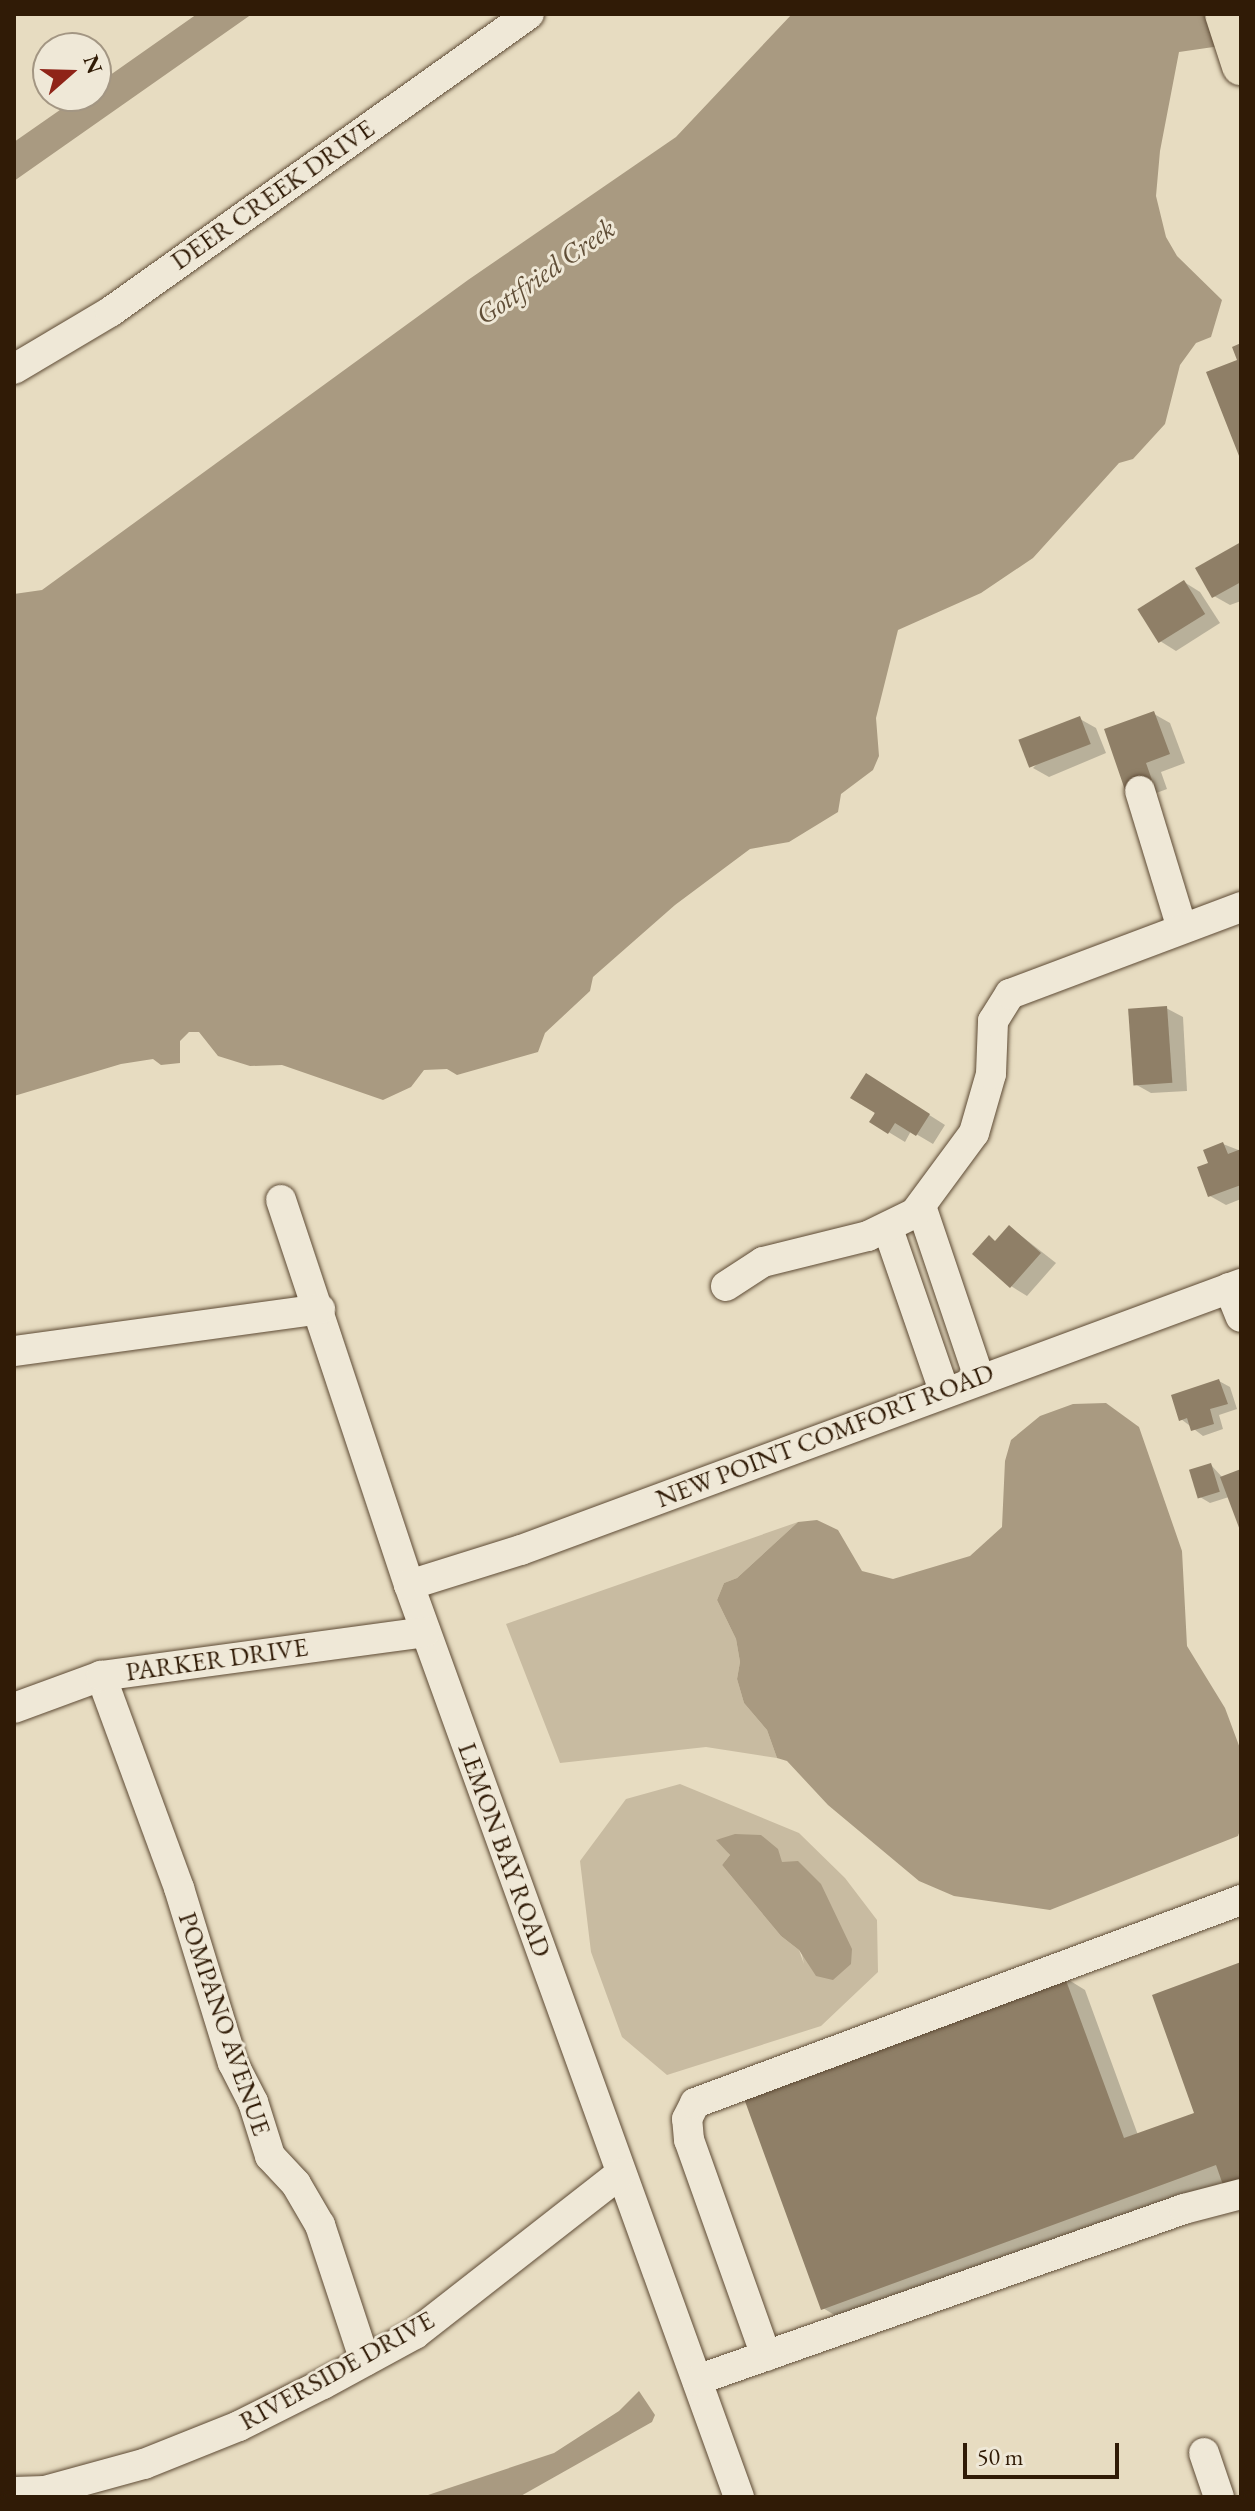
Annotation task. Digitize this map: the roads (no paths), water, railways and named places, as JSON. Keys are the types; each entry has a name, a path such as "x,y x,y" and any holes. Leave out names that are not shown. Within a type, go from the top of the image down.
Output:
{"main road":[{"path":"1224,14 1240,64"}],"street":[{"name":"DEER CREEK DRIVE","path":"14,369 110,312 529,14"},
{"path":"1140,791 1182,928"},
{"path":"726,1286 773,1258 888,1229 921,1206 974,1133 989,1084 993,1021 1002,1001 1061,971 1241,907"},
{"name":"LEMON BAY ROAD","path":"281,1200 320,1309 425,1632 739,2497"},
{"path":"921,1206 979,1377"},
{"path":"888,1229 944,1391"},
{"path":"1235,1286 1241,1317"},
{"name":"NEW POINT COMFORT ROAD","path":"409,1585 521,1550 979,1377 1235,1286"},
{"path":"14,1351 320,1309"},
{"name":"PARKER DRIVE","path":"14,1708 101,1676 425,1632"},
{"name":"POMPANO AVENUE","path":"101,1676 179,1888 233,2063 270,2156 296,2184 320,2225 365,2361"},
{"path":"766,2356 689,2140 687,2119 695,2103 1241,1900"},
{"name":"RIVERSIDE DRIVE","path":"14,2492 45,2491 144,2464 239,2426 365,2361 415,2334 483,2285 621,2173"},
{"path":"697,2380 1184,2209 1241,2194"},
{"path":"1204,2453 1219,2497"}],"water":[{"path":"197,14 252,14 14,181 14,142 57,112 112,112 112,74"},
{"name":"Gottfried Creek","path":"792,14 1241,14 1241,43 1179,52 1160,151 1156,196 1166,237 1177,256 1222,300 1211,337 1196,343 1180,365 1165,424 1133,459 1119,463 1033,558 981,593 898,630 876,718 879,756 873,770 841,794 838,812 789,842 750,849 675,905 593,977 590,991 545,1033 538,1052 457,1075 447,1069 424,1070 411,1087 383,1100 282,1065 250,1066 218,1056 199,1032 189,1032 180,1041 180,1063 161,1065 153,1059 121,1064 14,1096 14,594 42,590 468,280 676,137"},
{"path":"1106,1403 1139,1427 1182,1551 1187,1646 1225,1708 1241,1751 1241,1827 1238,1836 1050,1910 954,1896 919,1881 828,1805 787,1761 777,1758 767,1730 744,1703 737,1679 740,1662 736,1639 717,1600 724,1583 737,1578 798,1522 817,1520 838,1530 862,1571 893,1579 970,1556 1002,1527 1005,1461 1011,1440 1040,1416 1073,1404"},
{"path":"735,1834 761,1835 778,1849 782,1862 798,1861 821,1884 852,1949 851,1964 833,1980 816,1976 799,1950 781,1936 722,1865 730,1855 716,1840"},
{"path":"639,2391 655,2415 652,2422 519,2497 422,2497 554,2453 619,2411"}]}
